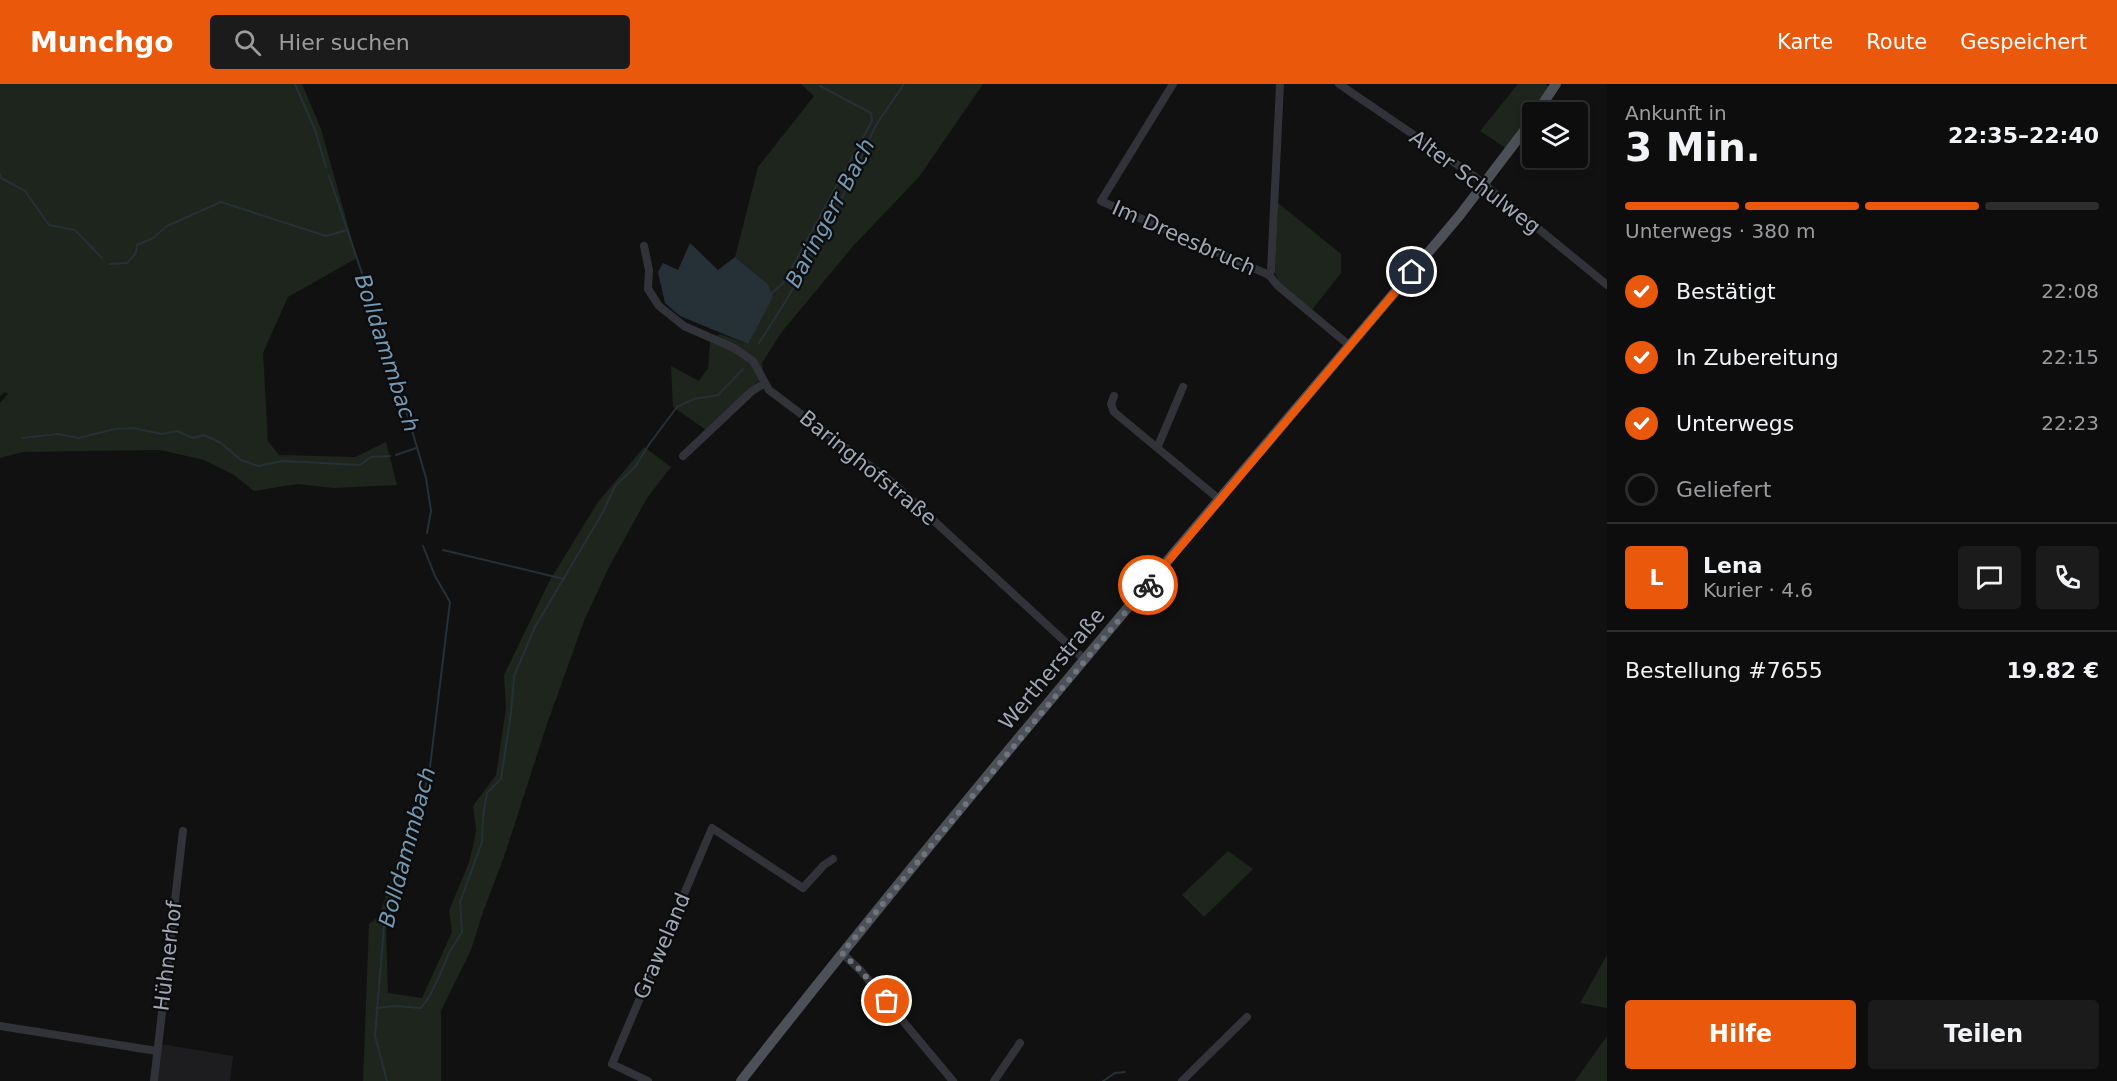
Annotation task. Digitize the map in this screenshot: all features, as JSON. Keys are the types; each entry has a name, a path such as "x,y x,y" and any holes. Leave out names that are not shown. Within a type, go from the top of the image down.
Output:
{"main road":[{"path":"1544,102 1556,84"},
{"name":"Wertherstraße","path":"741,1081 842,953 1085,660 1485,185 1522,134"}],"street":[{"name":"Im Dreesbruch","path":"1173,84 1101,201 1269,275 1278,286 1350,346"},
{"path":"1269,275 1272,260 1281,84"},
{"name":"Alter Schulweg","path":"1339,84 1485,185 1607,285"},
{"name":"Baringhofstraße","path":"645,246 649,270 648,289 660,306 684,326 734,348 753,361 769,390 894,484 1085,660"},
{"path":"683,456 752,391 765,383"},
{"path":"1158,446 1183,387"},
{"path":"1114,396 1111,404 1114,411 1220,500"},
{"name":"Graweland","path":"648,1081 612,1064 712,828 803,888 824,865 833,859"},
{"name":"Hühnerhof","path":"154,1081 183,831"},
{"path":"842,953 875,987 953,1081"},
{"path":"1182,1081 1246,1017"},
{"path":"0,1026 157,1051"},
{"path":"994,1081 1020,1042"}],"shaded area":[{"path":"0,84 302,84 321,129 357,258 288,297 263,353 268,441 279,455 355,457 386,442 397,485 334,488 297,484 254,491 234,475 204,460 160,450 23,452 0,458 0,403 8,394 5,392 0,396"},
{"path":"801,84 983,84 919,177 854,245 781,333 762,363 764,376 706,430 673,407 671,366 699,381 708,368 710,342 720,334 748,344 758,321 768,284 735,257 758,167 814,96"},
{"path":"1518,84 1545,84 1550,88 1540,102 1522,102 1522,128 1507,149 1480,131"},
{"path":"1278,203 1341,254 1341,273 1311,311 1280,283 1275,273"},
{"path":"690,243 718,270 735,257 768,284 773,297 748,344 680,316 665,303 658,272 663,263 678,270"},
{"path":"644,447 671,467 647,498 609,567 584,621 471,950 441,1011 441,1081 363,1081 369,924 379,916 406,838 409,850 386,929 388,993 422,998 452,932 449,911 469,862 476,830 473,806 496,775 506,708 504,675 550,580 598,502"},
{"path":"1228,851 1253,869 1204,917 1182,895"},
{"path":"1607,955 1607,1008 1580,1003"},
{"path":"1607,1036 1607,1081 1575,1081"},
{"path":"161,1044 233,1056 230,1081 157,1081"}],"waterway":[{"name":"Bolldammbach","path":"295,84 315,130 326,167"},
{"name":"Baringerr Bach","path":"759,343 787,299 837,208 876,125 904,84"},
{"path":"771,294 784,282 872,121 871,113 820,86"},
{"path":"0,174 1,178 25,191 49,225 75,230 102,258"},
{"name":"Bolldammbach","path":"329,176 391,359 426,478 431,511 427,533"},
{"path":"110,264 127,263 136,253 137,245 153,238 167,226 221,202 326,236 347,230"},
{"path":"376,1008 395,1006 421,1008 429,997 449,953 462,932 460,902 482,842 487,793 501,779 514,676 535,627 603,512 615,486 635,467 677,407 694,399 718,395 743,369"},
{"path":"23,438 58,434 79,438 115,429 133,428 162,434 177,431 193,438 204,435 221,443 241,460 258,466 283,461 360,465 371,457 390,456"},
{"path":"396,455 416,448"},
{"name":"Bolldammbach","path":"387,1081 375,1036 385,914 429,775 450,602 435,576 423,546"},
{"name":"Bolldammbach","path":"443,550 564,579"},
{"path":"1103,1081 1115,1073 1125,1072"}],"way so far":[{"path":"887,1001 842,953 1148,585"}],"route":[{"path":"1148,585 1412,272"}]}
